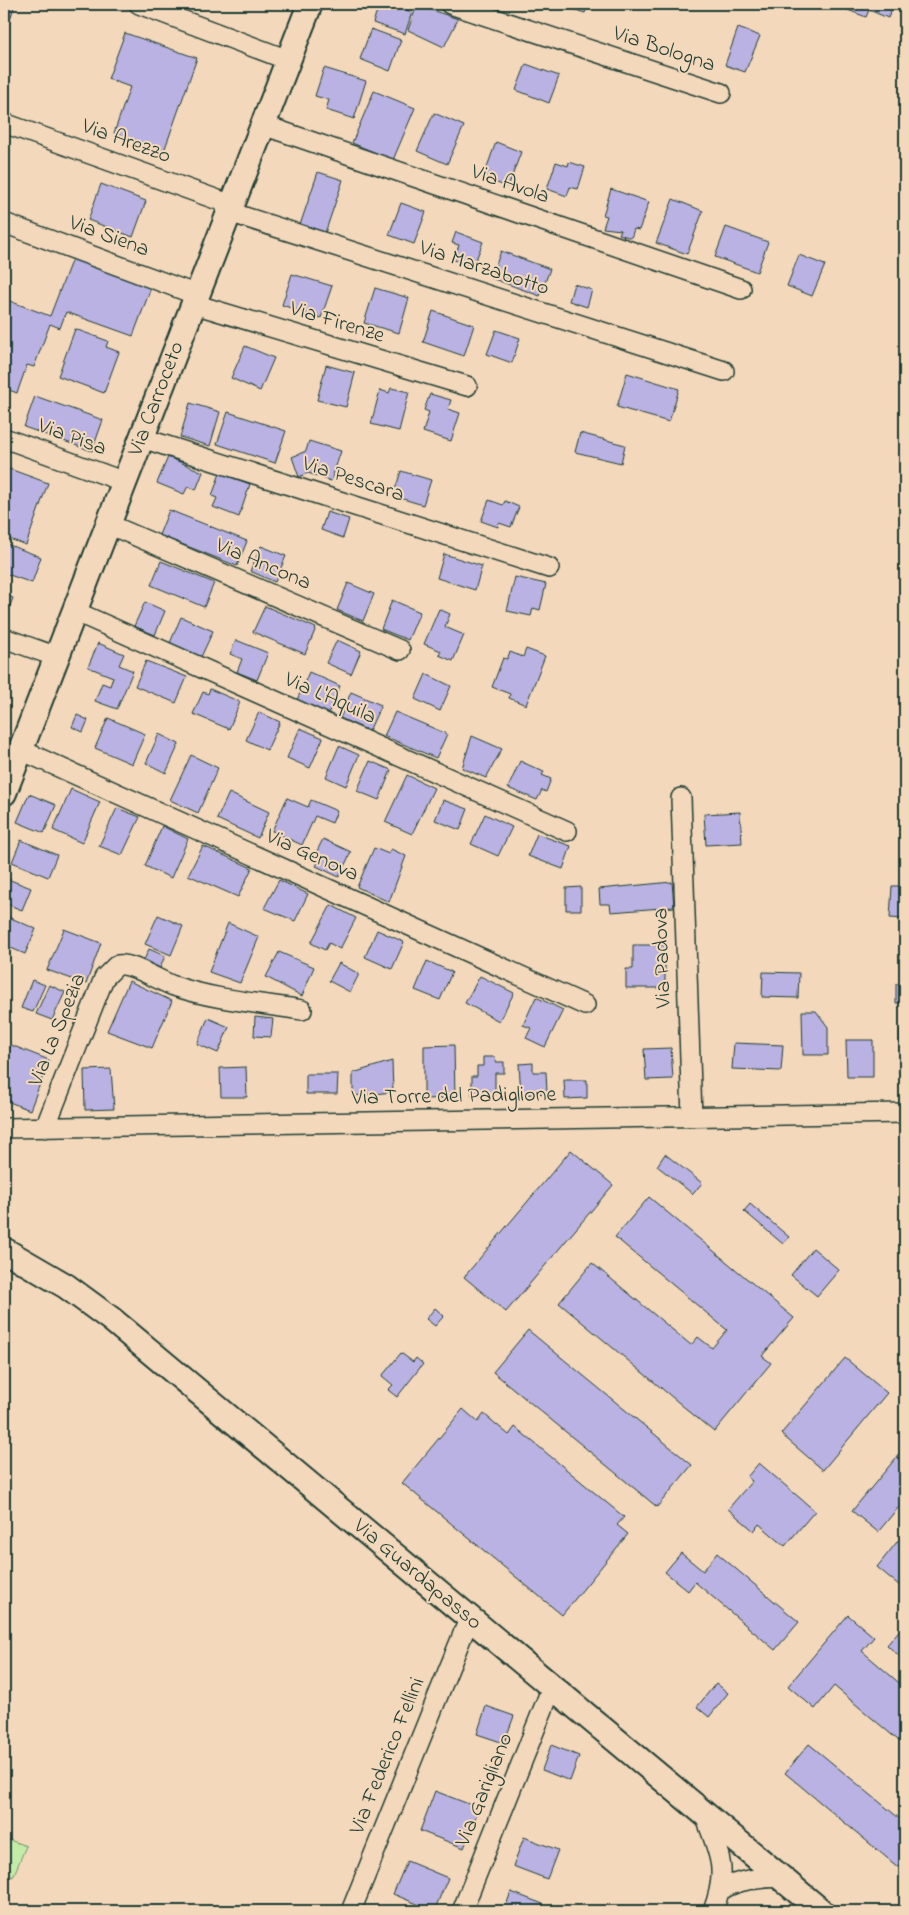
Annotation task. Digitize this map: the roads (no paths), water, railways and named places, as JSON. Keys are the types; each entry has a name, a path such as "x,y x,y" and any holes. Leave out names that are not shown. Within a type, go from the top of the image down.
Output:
{"street":[{"path":"139,4 288,60"},
{"name":"Via Carroceto","path":"4,793 310,4"},
{"name":"Via Bologna","path":"450,4 721,93"},
{"name":"Via Arezzo","path":"4,123 231,209"},
{"name":"Via Avola","path":"263,125 741,289"},
{"name":"Via Marzabotto","path":"231,209 724,371"},
{"name":"Via Siena","path":"4,223 195,300"},
{"name":"Via Firenze","path":"195,300 467,386"},
{"name":"Via Pisa","path":"4,438 125,482"},
{"name":"Via Pescara","path":"142,438 549,568"},
{"name":"Via Ancona","path":"108,524 400,650"},
{"name":"Via L'Aquila","path":"74,611 567,831"},
{"path":"4,638 56,657"},
{"name":"Via Genova","path":"21,750 584,1004"},
{"name":"Via Padova","path":"681,798 692,1117"},
{"name":"Via La Spezia","path":"44,1128 104,978 117,965 128,966 163,982 194,992 302,1010"},
{"name":"Via Torre del Padiglione","path":"4,1128 905,1113"},
{"name":"Via Guardapasso","path":"4,1250 66,1286 111,1319 822,1911"},
{"name":"Via Federico Fellini","path":"351,1911 469,1618"},
{"name":"Via Garigliano","path":"462,1911 552,1687"},
{"path":"704,1813 717,1848 725,1884"},
{"path":"713,1911 725,1884 747,1849"},
{"path":"725,1884 781,1877"}]}
